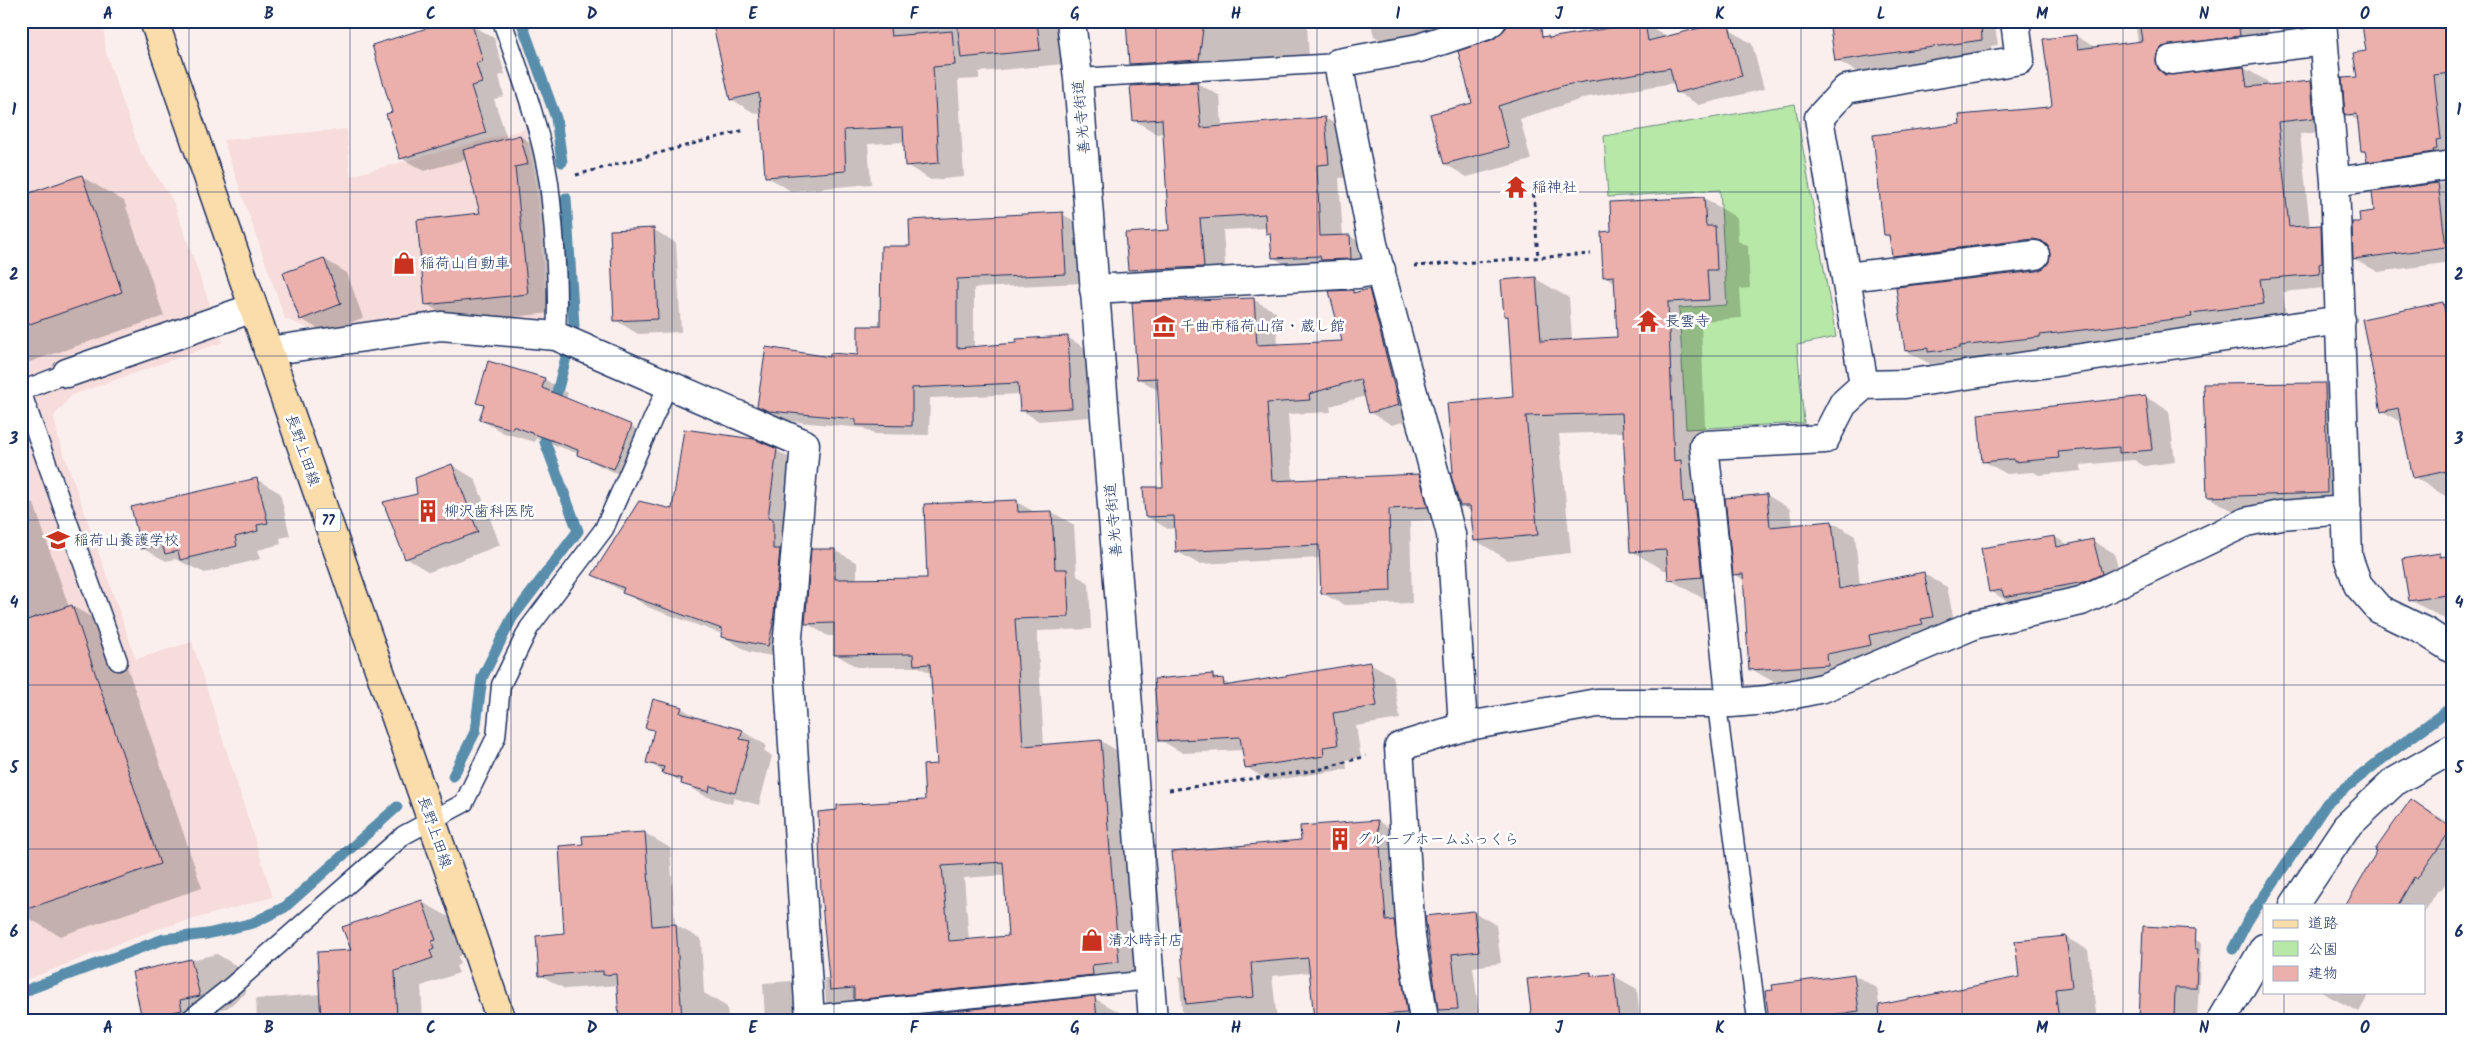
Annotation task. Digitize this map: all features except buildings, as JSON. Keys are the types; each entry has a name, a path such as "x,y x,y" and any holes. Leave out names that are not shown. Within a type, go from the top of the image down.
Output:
{"main road":[{"name":"長野上田線","path":"154,21 501,1020"}],"street":[{"name":"善光寺街道","path":"1071,21 1078,78 1153,1020"},
{"path":"1463,727 1452,534 1373,244 1338,63 1419,48 1485,26 1492,21"},
{"path":"1864,385 1818,118 1846,89 2020,60 2015,21"},
{"path":"2170,60 2322,31 2336,182 2348,557 2358,585 2379,610 2426,632 2452,649"},
{"path":"2336,182 2452,165"},
{"path":"1847,278 2035,255"},
{"path":"1094,289 1358,274 1381,270"},
{"path":"67,373 253,308"},
{"path":"1731,703 1704,445 1825,439 1843,404 1864,385 1905,384 2341,320"},
{"path":"268,351 441,326 556,336 805,444 787,648 810,1018"},
{"path":"1424,1020 1412,937 1400,747 1463,727 1597,703 1731,703 1768,700 1823,688 1976,624 2081,601 2246,522 2280,516 2346,510"},
{"path":"2295,904 2346,827 2394,782 2452,748"},
{"path":"2222,1020 2263,950"}],"lane":[{"path":"502,21 535,126 548,182 558,299 556,336"},
{"path":"1078,78 1338,63"},
{"path":"67,373 21,391 118,661"},
{"path":"189,1020 234,985 404,835 464,803 496,737 502,685 529,628 604,529 668,385"},
{"path":"1731,703 1718,713 1757,1020"},
{"path":"810,1018 1150,980"}],"path":[{"path":"548,182 745,130"},
{"path":"1533,186 1538,258"},
{"path":"1381,270 1591,254"},
{"path":"1136,795 1318,770 1400,747"}],"shaded area":[{"name":"稲荷山養護学校","path":"21,21 103,21 106,53 140,151 173,201 223,342 72,395 54,416 58,437 136,659 192,642 273,897 154,930 21,982"},
{"name":"稲荷山自動車","path":"347,129 350,176 525,129 534,173 539,214 547,321 440,312 313,330 285,319 223,140"}],"green space":[{"path":"1795,104 1836,337 1797,345 1804,423 1686,429 1679,308 1727,305 1720,190 1608,197 1604,136"}],"waterway":[{"path":"521,21 556,118 562,162"},
{"path":"553,408 574,326 566,198"},
{"path":"453,776 475,732 482,678 512,618 578,531 545,442 549,424"},
{"path":"2233,949 2248,920 2327,803 2452,707"},
{"path":"21,994 32,988 164,939 207,934 253,923 285,907 397,807"}],"place":[{"name":"稲神社","path":"1516,187"},
{"name":"稲荷山自動車","path":"404,263"},
{"name":"長雲寺","path":"1648,321"},
{"name":"千曲市稲荷山宿・蔵し館","path":"1164,326"},
{"name":"柳沢歯科医院","path":"428,511"},
{"name":"稲荷山養護学校","path":"58,540"},
{"name":"グループホームふっくら","path":"1340,839"},
{"name":"清水時計店","path":"1092,940"}]}
